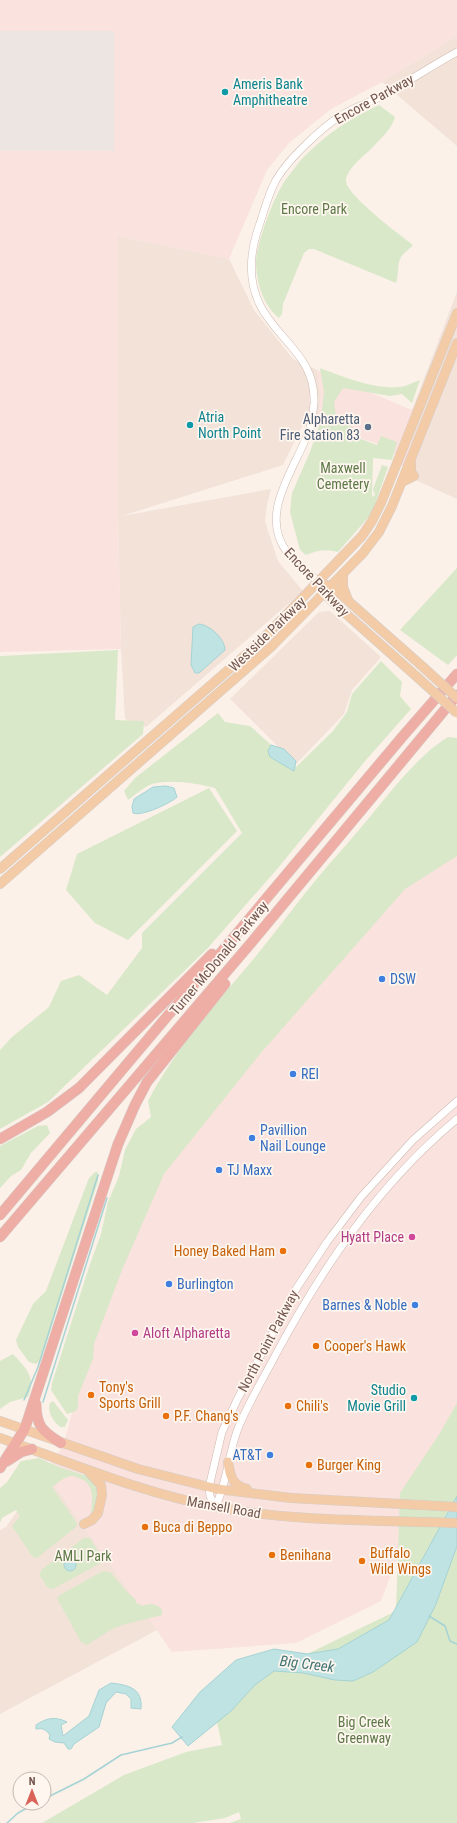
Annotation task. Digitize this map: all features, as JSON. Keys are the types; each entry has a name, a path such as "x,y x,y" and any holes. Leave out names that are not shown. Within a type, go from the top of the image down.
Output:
{"highway":[{"name":"Turner McDonald Parkway","path":"0,1215 239,930 457,674"},
{"name":"Turner McDonald Parkway","path":"0,1237 251,943 457,695"},
{"path":"0,1139 47,1112 79,1088 193,971 239,930"},
{"path":"2,1466 24,1430 118,1144 135,1105 154,1072 227,981 251,943"},
{"path":"35,1398 36,1415 40,1426 48,1435 61,1443"},
{"path":"2,1466 17,1455 32,1449"}],"main road":[{"name":"Westside Parkway","path":"0,870 242,659 360,540 377,514 457,313"},
{"name":"Westside Parkway","path":"0,884 271,647 363,553 379,532 388,516 402,482 414,476 411,472 412,457 457,343"},
{"path":"343,574 343,587 348,601"},
{"path":"271,647 283,627 314,595 319,582 331,586"},
{"name":"Encore Parkway","path":"319,582 324,593 457,713"},
{"name":"Encore Parkway","path":"331,586 457,698"},
{"path":"311,607 324,604 336,604"},
{"name":"Mansell Road","path":"0,1421 138,1469 209,1487 267,1496 457,1507"},
{"name":"Mansell Road","path":"0,1438 157,1492 215,1507 290,1517 457,1523"},
{"path":"228,1462 230,1475 237,1486 267,1496"},
{"path":"84,1524 92,1520 98,1513 102,1495 101,1485 87,1469"}],"street":[{"name":"Encore Parkway","path":"319,582 287,551 281,542 277,529 275,518 278,506 285,485 309,432 314,401 309,374 302,359 266,316 254,292 250,265 255,237 275,182 292,160 329,124 343,114 395,89 457,52"},
{"name":"North Point Parkway","path":"215,1507 210,1496 209,1487 214,1458 224,1428 259,1357 302,1279 349,1212 399,1155 457,1101"},
{"name":"North Point Parkway","path":"215,1507 222,1489 239,1425 308,1296 338,1250 360,1220 409,1164 457,1119"},
{"path":"259,1357 272,1363"}],"shaded area":[{"path":"0,0 457,0 457,36 382,82 331,109 289,143 267,170 229,259 118,236 118,517 121,649 0,652 0,151 113,151 114,31 0,31"},
{"path":"0,31 114,31 114,151 0,151"},
{"path":"457,36 457,146 382,82"},
{"path":"118,236 229,259 254,310 293,359 317,370 321,396 317,425 305,420 283,465 122,516 271,489 265,521 268,531 278,561 303,591 146,727 125,719 121,649 118,517"},
{"path":"457,292 457,499 409,477 412,410"},
{"path":"317,370 412,410 409,477 391,448 317,425 321,396"},
{"path":"330,611 381,657 352,690 344,714 296,764 230,699 319,612"},
{"path":"457,748 457,1458 411,1520 381,1601 296,1643 172,1652 45,1472 63,1446 143,1155"},
{"path":"45,1472 157,1630 0,1714 0,1530 6,1527"}],"green space":[{"name":"Encore Park","path":"379,105 395,117 393,122 372,148 352,167 346,181 348,187 354,195 364,205 413,245 401,257 398,266 396,283 314,249 309,249 304,253 283,304 282,314 279,318 273,313 265,300 259,285 256,269 257,253 263,230 277,195 282,185 300,161 318,143 347,122"},
{"name":"Maxwell Cemetery","path":"320,368 362,383 385,387 405,386 420,380 412,403 402,394 390,396 343,388 334,402 336,417 353,428 350,435 377,445 381,436 397,442 392,460 373,458 372,497 375,495 373,489 382,465 388,467 372,513 338,552 322,550 306,555 300,550 290,512 292,493 310,452 321,420 324,392"},
{"path":"457,568 457,655 448,665 400,630"},
{"path":"118,650 115,720 144,721 143,734 0,857 0,656"},
{"path":"381,661 402,682 400,696 411,709 366,760 278,868 207,949 48,1102 0,1129 0,1050 12,1037 49,1007 61,981 79,975 107,995 142,948 142,933 242,833 215,788 184,782 159,783 146,787 128,800 124,791 135,778 218,713 225,722 250,726 296,767 333,731 347,712 352,694"},
{"path":"448,737 457,738 457,856 405,889 260,1054 164,1174 122,1270 94,1344 93,1359 78,1396 78,1407 76,1411 67,1414 51,1390 52,1383 101,1234 108,1202 119,1176 125,1150 136,1129 151,1117 148,1101 184,1044 325,869 412,767 436,745"},
{"path":"209,788 237,831 128,940 95,923 66,890 77,854"},
{"path":"47,1125 50,1133 31,1153 21,1170 11,1176 0,1188 0,1146 38,1126"},
{"path":"95,1172 98,1172 98,1181 41,1360 36,1364 29,1362 18,1347 16,1340 33,1304 46,1291 89,1178"},
{"path":"13,1354 28,1373 31,1384 30,1390 28,1397 10,1402 0,1409 0,1361"},
{"path":"53,1401 68,1420 65,1427 60,1427 51,1416 49,1406"},
{"name":"Big Creek Greenway","path":"457,1403 457,1823 230,1823 241,1819 239,1812 225,1818 193,1823 42,1823 124,1775 186,1752 222,1745 212,1700 396,1611 400,1493 440,1433"},
{"path":"39,1458 59,1467 87,1476 93,1480 101,1492 93,1514 91,1512 92,1493 85,1481 74,1476 69,1476 52,1487 76,1522 77,1526 37,1558 32,1556 12,1526 20,1516 16,1510 2,1518 0,1523 0,1488 7,1482 21,1461"},
{"name":"AMLI Park","path":"84,1538 90,1538 102,1558 101,1563 53,1589 48,1588 40,1576 41,1570"},
{"path":"103,1571 110,1572 136,1600 136,1603 143,1606 151,1604 156,1605 162,1610 162,1615 122,1625 110,1630 87,1645 81,1642 57,1598"}],"water":[{"path":"199,624 208,627 220,637 225,650 199,673 195,673 191,665 193,627"},
{"path":"271,745 284,749 296,761 294,771 270,757 268,751"},
{"path":"166,786 174,788 177,797 174,800 149,811 137,814 133,813 132,807 134,799 153,787"},
{"path":"457,1496 457,1546 436,1604 417,1642 373,1672 353,1681 335,1680 303,1673 274,1671 255,1685 231,1711 188,1746 172,1727 200,1692 236,1660 274,1649 307,1654 338,1649 389,1620"},
{"path":"68,1559 72,1559 76,1565 72,1571 68,1571 64,1567 64,1563"},
{"path":"111,1683 123,1685 137,1692 140,1696 141,1709 131,1708 131,1699 126,1694 116,1692 106,1703 99,1727 74,1744 71,1749 68,1749 64,1743 55,1742 49,1739 50,1735 45,1730 36,1729 36,1725 43,1721 55,1718 67,1722 61,1725 63,1736 89,1716 99,1690"}],"waterway":[{"path":"24,1400 38,1367 98,1175"},
{"path":"43,1402 107,1198"},
{"path":"429,1616 445,1626 450,1641 457,1644"},
{"name":"Big Creek","path":"52,1795 84,1779 121,1755 172,1743 182,1737"},
{"name":"Big Creek","path":"7,1823 22,1811"}],"place":[{"name":"Ameris Bank Amphitheatre","path":"225,92"},
{"name":"Atria North Point","path":"190,425"},
{"name":"Alpharetta Fire Station 83","path":"368,427"},
{"name":"DSW","path":"382,979"},
{"name":"REI","path":"293,1074"},
{"name":"Pavillion Nail Lounge","path":"252,1138"},
{"name":"TJ Maxx","path":"219,1170"},
{"name":"Hyatt Place","path":"412,1237"},
{"name":"Honey Baked Ham","path":"283,1251"},
{"name":"Burlington","path":"169,1284"},
{"name":"Barnes & Noble","path":"415,1305"},
{"name":"Aloft Alpharetta","path":"135,1333"},
{"name":"Cooper's Hawk","path":"316,1346"},
{"name":"Tony's Sports Grill","path":"91,1395"},
{"name":"Studio Movie Grill","path":"414,1398"},
{"name":"Chili's","path":"288,1406"},
{"name":"P.F. Chang's","path":"166,1416"},
{"name":"AT&T","path":"270,1455"},
{"name":"Burger King","path":"309,1465"},
{"name":"Buca di Beppo","path":"145,1527"},
{"name":"Benihana","path":"272,1555"},
{"name":"Buffalo Wild Wings","path":"362,1561"}]}
